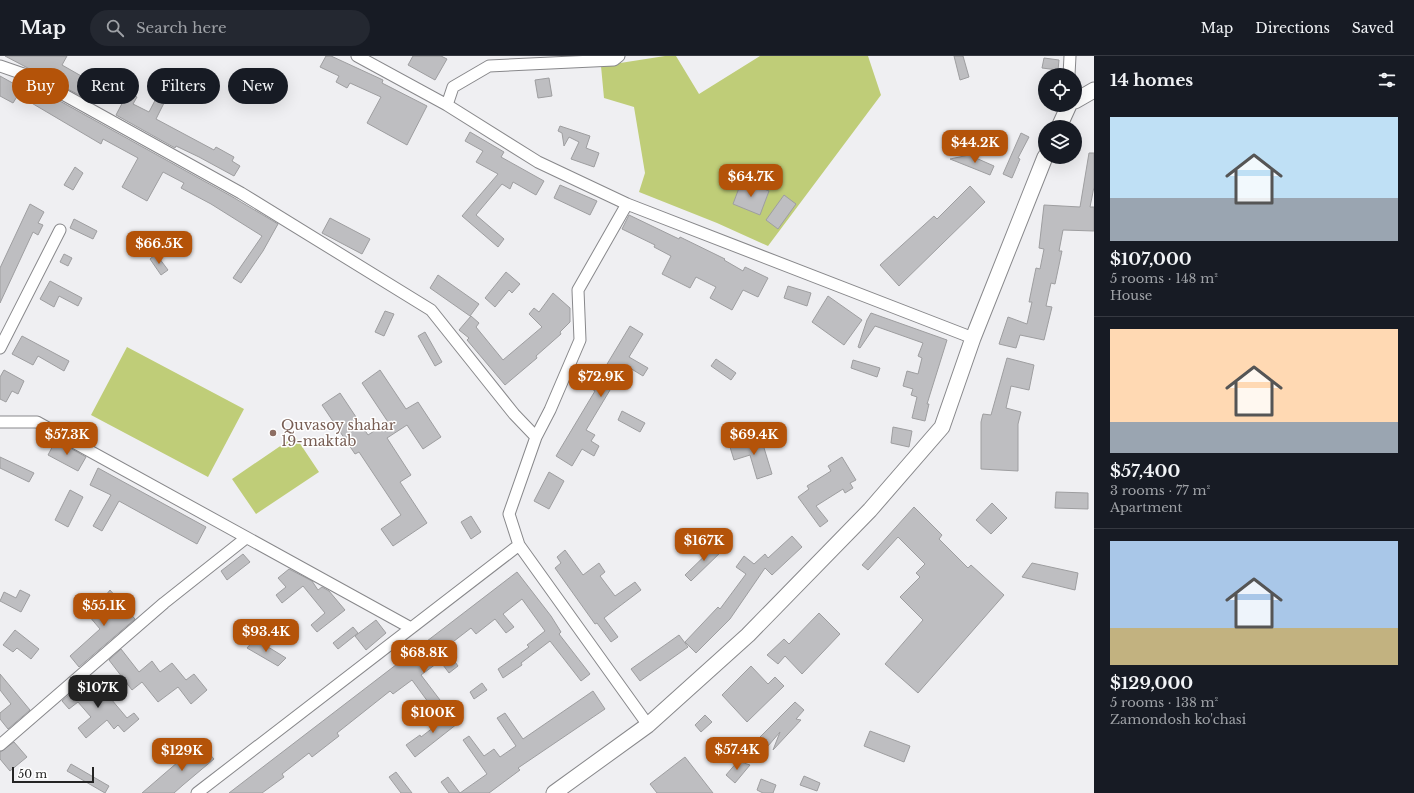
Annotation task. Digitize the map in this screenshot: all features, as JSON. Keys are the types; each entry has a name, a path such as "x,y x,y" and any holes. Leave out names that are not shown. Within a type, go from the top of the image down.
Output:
{"main road":[{"path":"1082,97 1094,90"},
{"path":"554,793 648,725 748,635 870,510 942,427 973,338 1042,164"}],"street":[{"path":"357,56 446,105 538,162 627,204 973,338"},
{"path":"446,105 453,88 489,66 614,60 619,56"},
{"path":"1069,68 1070,56"},
{"path":"0,66 32,77 241,194 431,310 514,414 536,437"},
{"path":"627,204 578,290 580,340 550,410 536,437 509,514 519,545 648,725"},
{"path":"0,348 60,230"},
{"path":"0,422 37,422 411,628"},
{"path":"0,744 164,603 246,538"},
{"path":"197,793 519,545"}],"green space":[{"path":"665,56 676,56 699,94 760,56 868,56 881,95 768,246 717,223 639,192 645,173 634,107 604,98 601,66"},
{"path":"127,347 244,409 208,477 91,415"},
{"path":"295,436 319,472 256,514 232,479"}],"building":[{"path":"5,56 67,56 62,65 67,68 28,68"},
{"path":"326,56 331,56 383,80 382,83 427,106 407,145 367,123 381,97 350,83 347,88 336,82 339,76 320,67"},
{"path":"413,56 441,56 447,59 435,80 408,65"},
{"path":"954,56 963,56 969,77 960,80"},
{"path":"1044,58 1059,60 1058,68 1042,68"},
{"path":"69,69 77,74 77,94 69,90"},
{"path":"0,76 12,83 12,102 0,96"},
{"path":"549,78 552,96 538,98 535,80"},
{"path":"33,104 65,104 231,196 278,224 263,251 241,283 233,278 262,236 211,204 181,188 184,183 163,172 147,201 122,187 138,158 103,139 101,144"},
{"path":"122,104 133,104 149,112 153,104 164,104 156,119 214,150 216,147 234,157 232,161 240,166 234,176 176,146 175,148 116,115"},
{"path":"560,126 590,136 586,148 599,153 594,167 571,159 579,142 569,137 564,146 562,133 558,131"},
{"path":"470,132 504,152 501,157 544,181 536,195 513,182 510,189 502,184 476,215 504,239 498,247 462,216 498,174 476,162 483,151 465,141"},
{"path":"1021,133 1029,137 1018,158 1020,159 1012,178 1003,174"},
{"path":"1089,153 1094,153 1094,187 1090,207 1094,207 1094,231 1063,230 1059,251 1062,251 1055,284 1051,283 1046,306 1052,307 1044,340 1020,335 1016,348 999,344 1008,317 1027,324 1032,302 1029,302 1036,268 1040,269 1044,249 1039,248 1044,205 1080,207"},
{"path":"969,155 994,166 990,175 950,159"},
{"path":"75,167 83,173 73,190 64,185"},
{"path":"742,180 769,191 760,215 733,204"},
{"path":"560,185 597,201 590,215 554,198"},
{"path":"970,186 985,202 899,286 880,265 934,216 937,219"},
{"path":"784,195 796,204 778,229 766,220"},
{"path":"30,204 44,212 38,223 43,225 38,235 33,232 0,303 0,268"},
{"path":"629,215 679,239 680,237 725,259 724,260 743,271 745,267 768,278 758,297 743,290 732,310 710,298 716,287 696,277 690,288 662,274 671,256 654,247 655,245 622,229"},
{"path":"330,218 370,239 362,254 322,233"},
{"path":"74,219 97,231 93,239 70,228"},
{"path":"138,239 146,248 140,254 132,245"},
{"path":"64,254 72,258 68,266 60,262"},
{"path":"156,254 168,270 161,275 150,259"},
{"path":"506,272 520,284 512,293 509,290 495,307 485,298"},
{"path":"438,275 479,304 470,316 430,288"},
{"path":"50,281 82,298 78,306 59,296 54,307 40,299"},
{"path":"788,286 811,293 807,306 784,298"},
{"path":"553,293 570,308 570,322 560,332 561,334 536,356 537,358 505,385 467,340 469,338 459,330 471,316 479,323 476,327 503,360 542,327 529,314 534,308 539,312"},
{"path":"828,296 862,320 844,345 812,322"},
{"path":"385,311 394,314 384,336 375,332"},
{"path":"871,313 947,340 927,404 929,404 925,421 912,418 917,397 911,395 913,389 903,386 907,371 918,374 922,358 918,356 923,343 875,326 860,348 858,347 867,320"},
{"path":"630,326 643,334 629,357 648,368 643,376 625,365 586,430 595,435 591,441 599,446 594,456 582,449 572,466 556,456 595,391 592,389"},
{"path":"425,332 442,362 435,366 418,336"},
{"path":"22,336 69,361 64,371 38,356 33,365 12,354"},
{"path":"1007,358 1034,365 1029,390 1011,386 1006,408 1021,412 1018,424 1018,471 981,469 981,422 983,414 991,415"},
{"path":"716,359 736,373 731,380 711,366"},
{"path":"853,360 880,368 877,377 851,368"},
{"path":"4,370 24,381 18,394 12,391 6,402 0,399 0,377"},
{"path":"380,370 406,409 418,402 441,437 423,449 407,425 387,438 411,475 400,482 427,523 393,546 381,529 401,515 359,452 355,454 322,405 340,393 368,435 388,422 362,383"},
{"path":"622,411 645,423 640,432 618,420"},
{"path":"893,427 912,431 909,447 891,443"},
{"path":"761,438 772,474 757,479 750,455 734,460 730,447"},
{"path":"56,440 86,457 78,471 48,455"},
{"path":"0,457 34,473 29,482 0,468"},
{"path":"842,457 856,480 850,483 853,488 845,493 843,489 816,506 828,521 820,527 798,497 809,489 807,486 831,471 828,466"},
{"path":"98,468 206,527 197,544 119,501 102,531 93,526 111,495 90,485"},
{"path":"549,472 564,481 549,509 534,501"},
{"path":"70,490 83,497 68,527 55,520"},
{"path":"1056,492 1088,493 1088,509 1055,508"},
{"path":"992,503 1007,518 991,534 976,520"},
{"path":"914,507 942,535 939,539 968,568 971,565 1004,595 918,693 885,664 923,620 900,597 920,577 916,573 925,564 898,537 868,570 862,565"},
{"path":"471,516 481,532 471,539 461,522"},
{"path":"792,536 802,547 772,575 765,568 730,619 696,653 685,642 718,607 720,609 746,574 736,567 744,556 754,564 765,554 768,558"},
{"path":"717,544 723,550 691,581 685,575"},
{"path":"565,550 583,575 599,563 605,572 600,576 615,596 635,582 641,590 604,618 618,637 611,642 597,623 595,624 555,568 561,563 557,557"},
{"path":"243,554 250,562 227,580 221,571"},
{"path":"1032,563 1078,573 1075,590 1022,577"},
{"path":"289,569 312,581 318,590 322,587 329,591 345,610 317,632 311,625 325,613 303,586 282,603 276,595 286,587 278,578"},
{"path":"517,572 551,616 561,632 559,634 590,674 581,681 550,641 521,663 522,665 503,678 498,669 529,647 527,645 545,631 522,599 503,614 514,627 506,633 495,619 476,634 471,628 445,648 458,666 449,673 440,661 421,675 440,700 431,706 412,680 393,694 390,691 337,733 339,736 312,757 309,753 282,774 284,777 262,793 229,793"},
{"path":"20,590 30,595 21,612 0,601 4,592 16,598"},
{"path":"110,590 135,619 79,667 70,656 100,629 89,616"},
{"path":"819,613 840,634 802,674 785,656 778,664 767,655 784,639 789,644"},
{"path":"376,620 386,633 366,650 355,636"},
{"path":"353,627 358,633 338,649 333,643"},
{"path":"15,630 39,649 31,659 17,648 13,652 3,645"},
{"path":"679,635 688,647 640,681 631,669"},
{"path":"255,639 286,658 278,666 247,648"},
{"path":"121,649 139,672 152,661 160,672 172,663 186,680 194,674 207,690 191,704 178,687 158,702 142,682 132,690 109,660"},
{"path":"751,666 768,684 775,677 784,686 747,722 722,695"},
{"path":"0,674 30,710 8,729 0,719 0,713 11,704 0,690"},
{"path":"88,678 103,696 106,693 127,718 134,713 139,719 124,732 118,725 114,729 107,720 86,738 78,728 91,717 78,702 69,709 62,701"},
{"path":"482,683 487,690 474,699 470,692"},
{"path":"593,691 605,709 518,768 520,770 489,793 460,793 487,774 463,740 469,736 484,756 494,749 500,757 516,746 497,718 505,713 523,739"},
{"path":"795,702 804,710 796,719 801,720 773,750 780,732 768,746 756,741"},
{"path":"455,711 462,720 415,757 406,745 420,735 421,737"},
{"path":"705,715 712,722 701,732 695,725"},
{"path":"870,731 910,746 904,762 864,746"},
{"path":"14,742 27,757 10,771 0,759 0,752"},
{"path":"200,743 214,759 174,793 142,793"},
{"path":"685,757 713,793 657,793 650,784"},
{"path":"738,761 750,765 735,783 726,775"},
{"path":"71,764 109,786 105,793 67,771"},
{"path":"396,772 412,793 401,793 389,777"},
{"path":"804,776 820,783 817,791 800,785"},
{"path":"448,777 460,793 449,793 441,782"},
{"path":"761,779 776,785 773,793 763,793 757,790"}],"place":[{"name":"Quvasoy shahar 19-maktab","path":"273,433"}]}
